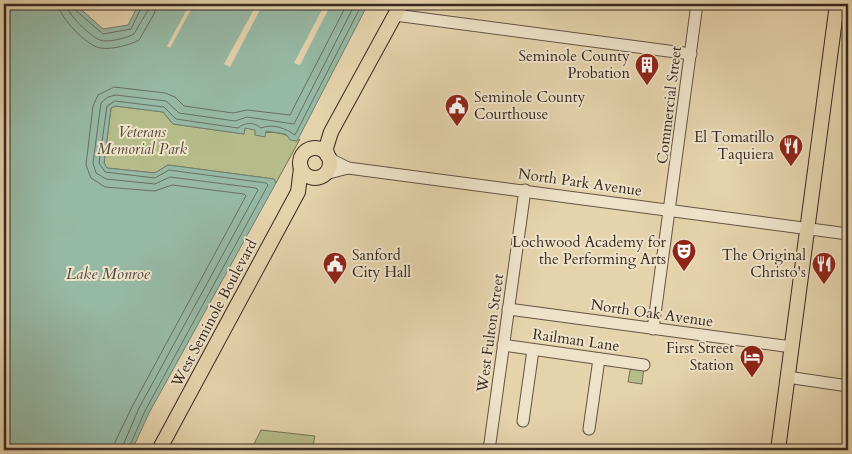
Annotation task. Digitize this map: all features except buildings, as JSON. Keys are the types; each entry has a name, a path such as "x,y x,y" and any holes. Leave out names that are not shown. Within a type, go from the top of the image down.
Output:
{"main road":[{"path":"778,450 837,4"},
{"path":"301,168 307,176 321,176 330,166 328,155 331,132 398,10"},
{"path":"311,148 331,132"},
{"path":"311,148 321,149 328,155"},
{"name":"West Seminole Boulevard","path":"159,450 298,192 303,154 311,148"},
{"name":"West Seminole Boulevard","path":"298,192 321,176"}],"street":[{"name":"Commercial Street","path":"654,329 697,4"},
{"path":"398,10 690,54"},
{"path":"328,155 348,168"},
{"path":"321,176 348,168"},
{"name":"North Park Avenue","path":"348,168 848,234"},
{"name":"West Fulton Street","path":"489,450 525,190"},
{"name":"North Oak Avenue","path":"508,309 792,347"},
{"name":"Railman Lane","path":"503,346 644,365"},
{"path":"522,421 533,350"},
{"path":"589,429 599,359"},
{"path":"788,377 848,386"}],"green space":[{"name":"Veterans Memorial Park","path":"115,106 163,112 173,124 244,134 245,128 256,130 255,135 277,133 297,141 300,139 276,183 274,179 168,165 155,173 107,168 104,163 111,108"},
{"path":"631,365 644,366 642,384 628,382"},
{"path":"261,430 315,436 312,450 251,450"}],"water":[{"name":"Lake Monroe","path":"4,4 75,4 103,29 128,25 139,4 368,4 297,141 290,140 286,134 266,131 265,137 255,135 255,130 245,128 244,134 173,124 163,112 115,106 111,108 104,163 107,168 155,173 168,165 274,179 276,183 149,413 132,450 4,450"}],"pier":[{"path":"190,4 194,4 170,48 167,46"},
{"path":"257,4 263,4 230,67 224,64"},
{"path":"325,4 331,4 300,65 294,63"}],"place":[{"name":"Seminole County Probation","path":"647,86"},
{"name":"Seminole County Courthouse","path":"457,127"},
{"name":"El Tomatillo Taquiera","path":"791,167"},
{"name":"Lochwood Academy for the Performing Arts","path":"684,272"},
{"name":"Sanford City Hall","path":"335,285"},
{"name":"The Original Christo's","path":"824,285"},
{"name":"First Street Station","path":"752,378"}]}
